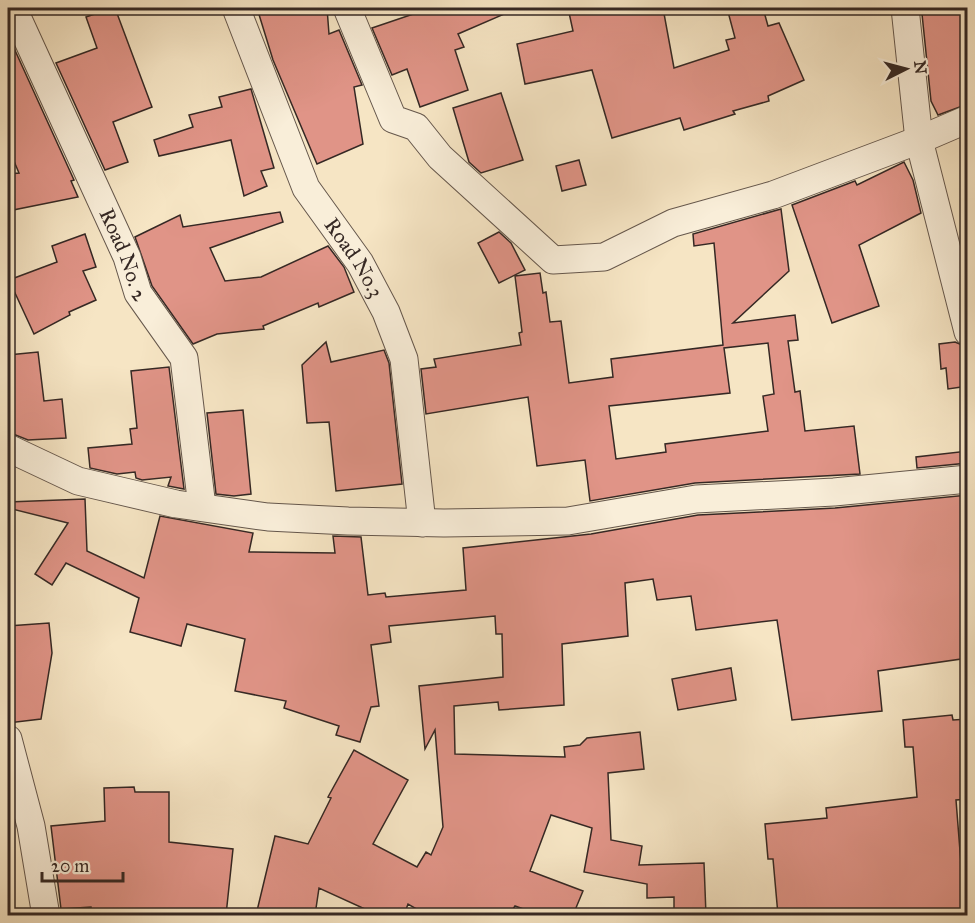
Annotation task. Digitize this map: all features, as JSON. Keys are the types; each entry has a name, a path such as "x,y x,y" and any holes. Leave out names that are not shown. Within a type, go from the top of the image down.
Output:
{"street":[{"name":"Road No. 2","path":"12,8 127,257 138,293 184,358 202,507"},
{"name":"Road No.3","path":"236,8 306,188 360,263 386,312 404,359 422,523"},
{"path":"347,8 393,119 416,127 440,157 553,260 604,257 673,223 773,195 968,119"},
{"path":"905,8 919,140 968,332"},
{"path":"8,448 78,481 202,507 268,517 422,523 568,521 696,499 834,492 968,479"},
{"path":"8,739 31,826 46,915"}],"building":[{"path":"115,8 152,107 113,122 128,162 105,170 56,63 97,48 86,17"},
{"path":"257,8 327,8 329,34 339,30 362,85 354,87 363,144 317,164 273,60"},
{"path":"431,8 518,8 458,34 464,47 455,50 468,90 420,107 407,69 392,75 372,28"},
{"path":"568,8 663,8 674,68 729,50 726,40 735,38 727,8 763,8 768,26 779,23 804,80 768,96 769,101 733,111 735,114 684,130 680,118 612,138 592,70 525,84 517,44 573,31"},
{"path":"968,10 968,104 938,115 931,101 922,14"},
{"path":"8,35 74,180 71,181 78,197 8,211 8,174 19,173 8,147"},
{"path":"251,89 274,168 261,171 267,186 244,196 231,140 159,156 154,140 193,127 189,115 222,107 219,97"},
{"path":"501,93 523,160 481,173 469,162 453,108"},
{"path":"579,160 586,185 562,191 556,166"},
{"path":"904,162 913,180 921,213 859,245 879,306 832,323 792,205 855,181 857,185"},
{"path":"781,209 789,271 733,323 795,315 798,340 788,341 795,392 800,391 805,431 854,426 860,474 695,483 590,501 585,460 537,466 528,397 426,414 421,369 436,367 434,359 521,345 519,333 522,332 515,276 540,273 543,293 546,292 550,322 561,321 569,383 613,377 611,359 723,345 714,243 694,246 693,234","holes":["768,343 774,394 763,396 768,431 665,444 666,452 616,459 609,406 730,393 724,348"]},
{"path":"280,212 283,222 210,248 225,281 261,277 328,246 344,267 354,292 319,307 318,303 263,326 264,329 217,334 193,344 152,286 135,237 180,215 183,227"},
{"path":"499,232 511,243 525,270 499,283 478,243"},
{"path":"85,234 96,267 83,271 96,300 69,312 70,315 34,334 9,280 57,262 52,246"},
{"path":"326,342 331,362 384,350 389,363 402,484 336,491 329,422 307,423 302,365"},
{"path":"955,342 967,347 968,386 948,389 946,368 941,369 939,344"},
{"path":"38,352 44,401 62,399 66,438 28,440 8,432 8,355"},
{"path":"169,367 184,489 168,486 171,477 142,480 136,478 135,472 117,474 90,468 88,448 132,444 130,429 137,428 131,371"},
{"path":"243,410 251,494 234,496 216,494 207,413"},
{"path":"968,451 968,463 917,468 916,457"},
{"path":"968,495 968,554 962,554 968,599 968,658 878,671 882,711 792,720 777,620 696,630 691,596 657,600 653,579 625,583 628,636 562,644 564,705 499,710 498,702 454,706 455,754 565,757 564,747 580,745 587,738 640,732 644,769 608,773 611,840 642,846 639,865 704,863 706,915 674,915 674,897 647,898 647,884 584,872 592,828 551,815 530,871 583,891 573,915 540,915 515,906 509,915 427,915 408,904 404,915 378,915 319,888 315,915 256,915 275,836 308,844 331,798 328,797 354,750 408,780 373,844 417,867 426,852 431,855 443,827 435,730 425,749 419,686 503,677 502,634 496,634 495,616 389,626 391,642 371,645 379,706 371,707 360,742 336,735 339,726 284,708 286,701 235,691 245,639 187,624 181,646 130,632 139,598 66,563 52,585 35,574 68,523 8,508 8,502 85,499 87,551 144,578 160,516 253,533 249,552 335,553 333,536 361,537 368,595 385,593 386,597 466,590 463,548 591,534 698,515 835,508"},
{"path":"49,623 52,653 41,719 8,723 8,626"},
{"path":"731,668 736,700 678,710 672,679"},
{"path":"952,715 953,720 968,719 968,799 956,800 965,915 778,915 773,859 768,859 765,824 827,818 826,808 917,797 913,747 905,747 903,720"},
{"path":"134,787 135,792 169,792 169,842 233,849 226,915 92,915 91,907 61,909 51,826 105,821 104,788"}]}
